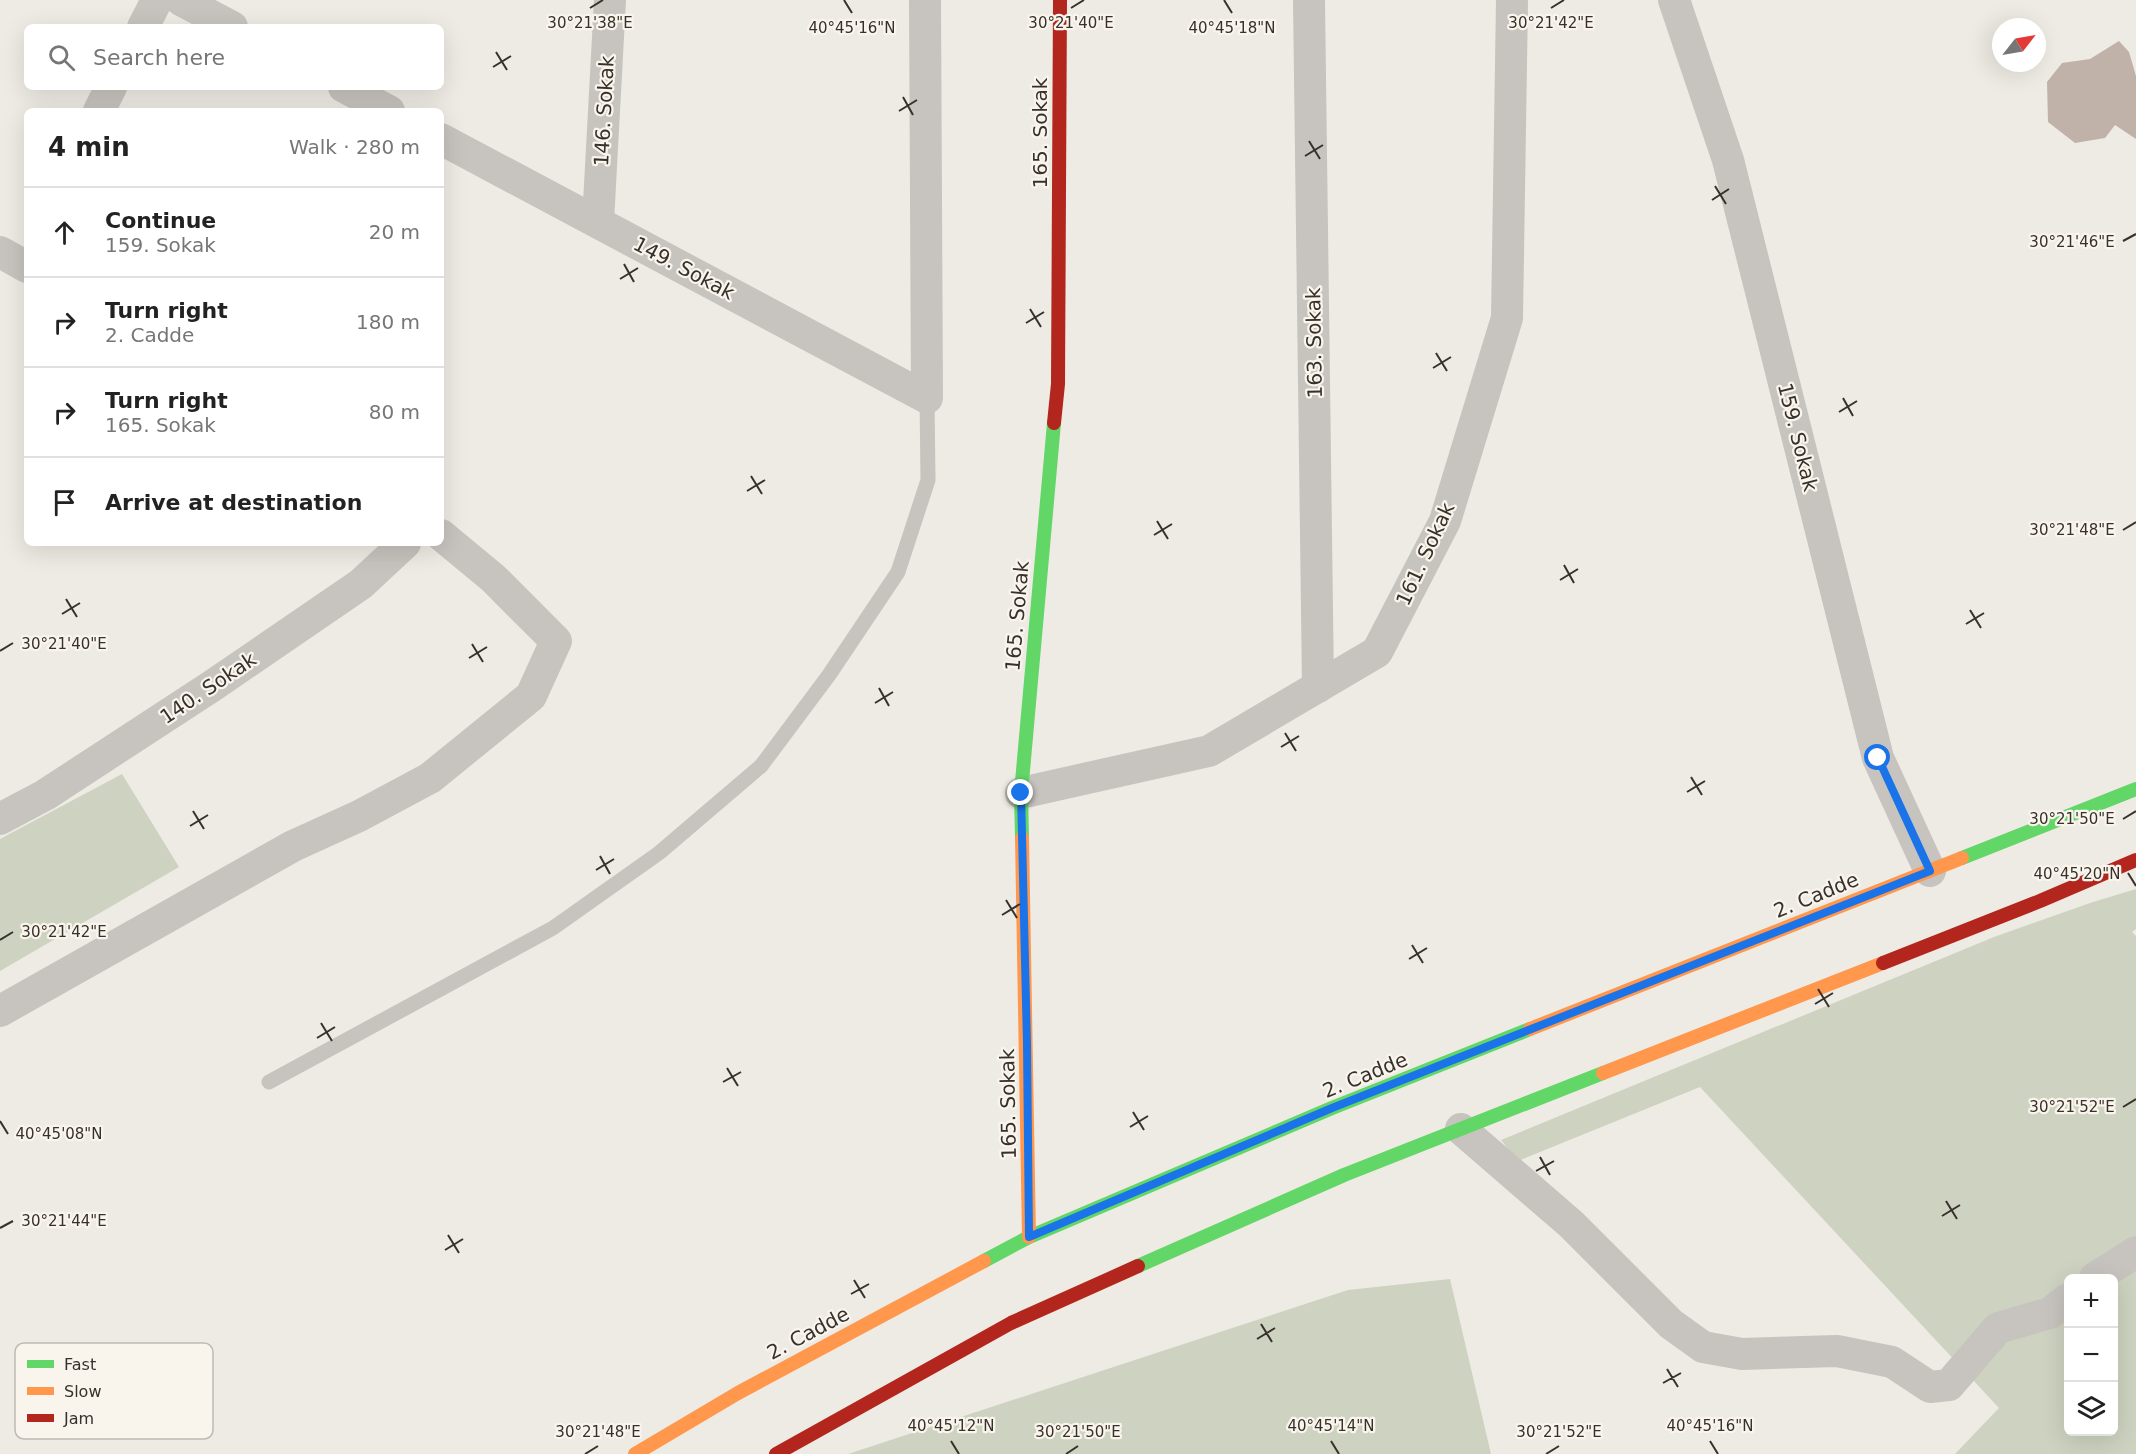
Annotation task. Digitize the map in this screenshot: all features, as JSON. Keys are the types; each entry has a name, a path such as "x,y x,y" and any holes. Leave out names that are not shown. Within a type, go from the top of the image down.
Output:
{"main road":[{"name":"165. Sokak","path":"1029,1237 1021,793 1058,384 1060,0"},
{"name":"2. Cadde","path":"635,1454 738,1393 1029,1237 1332,1108 2136,789"},
{"path":"776,1454 1011,1323 1344,1175 2029,905 2136,860"}],"street":[{"path":"145,24 157,0"},
{"path":"182,0 226,24"},
{"name":"146. Sokak","path":"598,222 610,0"},
{"path":"925,0 927,398"},
{"name":"163. Sokak","path":"1309,0 1318,687"},
{"name":"161. Sokak","path":"1021,793 1209,751 1377,652 1445,521 1507,318 1512,0"},
{"name":"159. Sokak","path":"1674,0 1728,160 1878,758 1930,871"},
{"path":"100,108 110,90"},
{"path":"350,90 383,108"},
{"name":"149. Sokak","path":"444,141 927,398"},
{"path":"0,1011 293,846 359,816 430,778 531,696 556,641 493,578 444,537"},
{"name":"140. Sokak","path":"0,819 45,795 213,686 361,584 402,546"},
{"path":"1461,1129 1571,1224 1671,1324 1703,1347 1742,1354 1837,1351 1892,1362 1930,1387 1950,1385 1998,1328 2050,1313 2064,1302"},
{"path":"2102,1274 2136,1252"}],"lane":[{"path":"269,1082 553,928 659,853 761,766 829,675 898,572 928,480 927,398"}],"green space":[{"path":"122,774 179,867 0,971 0,839"},
{"path":"2136,889 2136,929 2132,932 2136,936 2136,1454 1955,1454 1999,1408 1700,1087 1518,1161 1501,1140 1994,937"},
{"path":"1450,1279 1491,1454 848,1454 1348,1290"}],"building":[{"path":"2119,41 2129,52 2136,76 2136,139 2115,125 2105,138 2075,143 2048,122 2047,82 2062,63 2090,59"}],"traffic: fast":[{"path":"1022,838 1021,793 1054,423"},
{"path":"1962,858 2136,789"},
{"path":"984,1261 1029,1237 1332,1108 1530,1029"},
{"path":"1138,1266 1344,1175 1603,1073"}],"traffic: slow":[{"path":"1022,838 1029,1237"},
{"path":"1530,1029 1962,858"},
{"path":"1603,1073 1883,963"},
{"path":"635,1454 738,1393 984,1261"}],"traffic: jam":[{"path":"1054,423 1058,384 1060,0"},
{"path":"1883,963 2136,860"},
{"path":"776,1454 1011,1323 1138,1266"}],"route":[{"path":"1021,793 1029,1237 1332,1108 1930,871 1878,758"}]}
